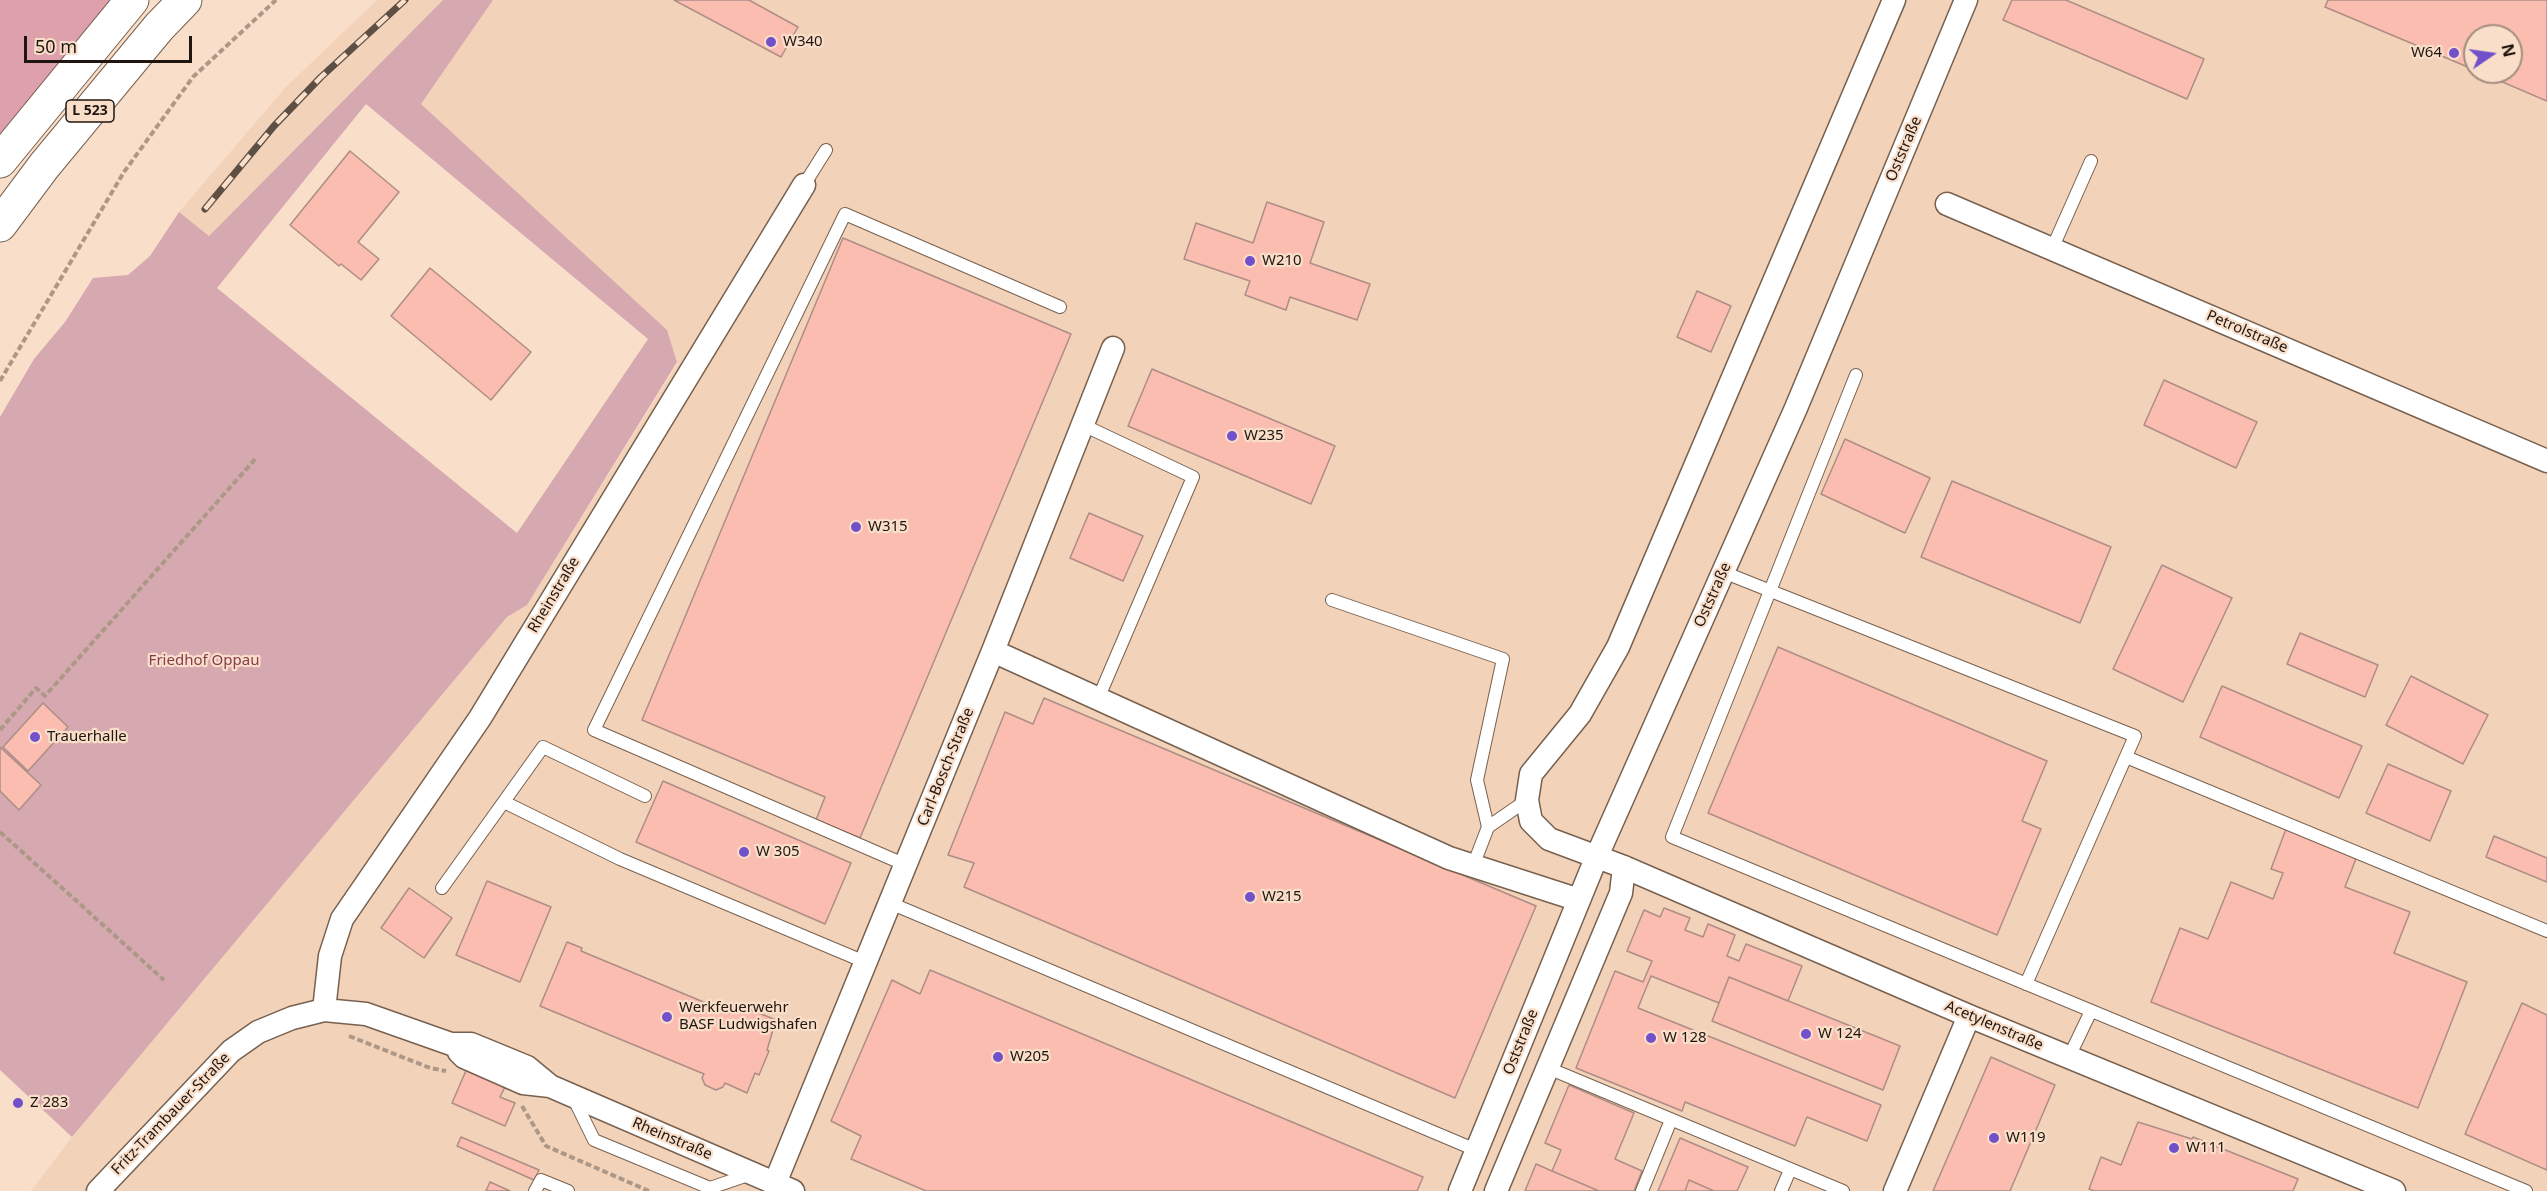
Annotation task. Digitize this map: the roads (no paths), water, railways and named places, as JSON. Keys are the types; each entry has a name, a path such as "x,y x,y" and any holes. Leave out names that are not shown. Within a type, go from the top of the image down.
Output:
{"highway":[{"name":"L 523","path":"0,161 132,0"},
{"name":"L 523","path":"0,225 44,166 159,27 185,0"}],"street":[{"path":"1527,800 1532,774 1580,714 1618,647 1894,0"},
{"name":"Oststraße","path":"1460,1191 1597,856 1796,408 1966,0"},
{"name":"Rheinstraße","path":"324,1010 330,956 342,919 480,717 804,185"},
{"name":"Petrolstraße","path":"1947,204 2547,461"},
{"name":"Carl-Bosch-Straße","path":"784,1187 865,962 993,651 1113,348"},
{"path":"993,651 1449,858 1579,900"},
{"name":"Acetylenstraße","path":"1527,800 1531,821 1550,839 1597,856 1969,1016 2391,1191"},
{"path":"1496,1191 1621,893 1623,867"},
{"name":"Fritz-Trambauer-Straße","path":"99,1191 231,1051 258,1032 292,1018 324,1010 366,1014 451,1044 464,1057 493,1062"},
{"path":"1895,1191 1969,1016"},
{"name":"Rheinstraße","path":"493,1062 523,1083 550,1086 573,1096 750,1182 784,1187"}],"lane":[{"path":"804,185 826,150"},
{"path":"2052,249 2091,161"},
{"path":"906,865 594,730 845,214 1060,307"},
{"path":"1856,375 1672,837 2526,1191"},
{"path":"1083,425 1193,477 1098,699"},
{"path":"1723,572 2135,736 2026,984"},
{"path":"1332,600 1503,659 1477,780 1488,827 1473,866"},
{"path":"442,888 543,747 645,796"},
{"path":"2126,757 2547,931"},
{"path":"1488,827 1527,800"},
{"path":"504,802 620,859 865,962"},
{"path":"890,903 1476,1150"},
{"path":"2069,1057 2091,1011"},
{"path":"1548,1068 1843,1191"},
{"path":"573,1096 594,1140 710,1188 750,1182"},
{"path":"1642,1191 1671,1120"},
{"path":"1781,1191 1790,1170"},
{"path":"535,1191 541,1180 568,1191"}],"railway":[{"path":"205,209 274,126 321,77 405,0"}],"place":[{"name":"W340","path":"771,42"},
{"name":"W64","path":"2454,53"},
{"name":"W210","path":"1250,261"},
{"name":"W235","path":"1232,436"},
{"name":"W315","path":"856,527"},
{"name":"Trauerhalle","path":"35,737"},
{"name":"W 305","path":"744,852"},
{"name":"W215","path":"1250,897"},
{"name":"Werkfeuerwehr BASF Ludwigshafen","path":"667,1017"},
{"name":"W 124","path":"1806,1034"},
{"name":"W 128","path":"1651,1038"},
{"name":"W205","path":"998,1057"},
{"name":"Z 283","path":"18,1103"},
{"name":"W119","path":"1994,1138"},
{"name":"W111","path":"2174,1148"}],"park label":[{"name":"Friedhof Oppau","path":"204,661"}]}
